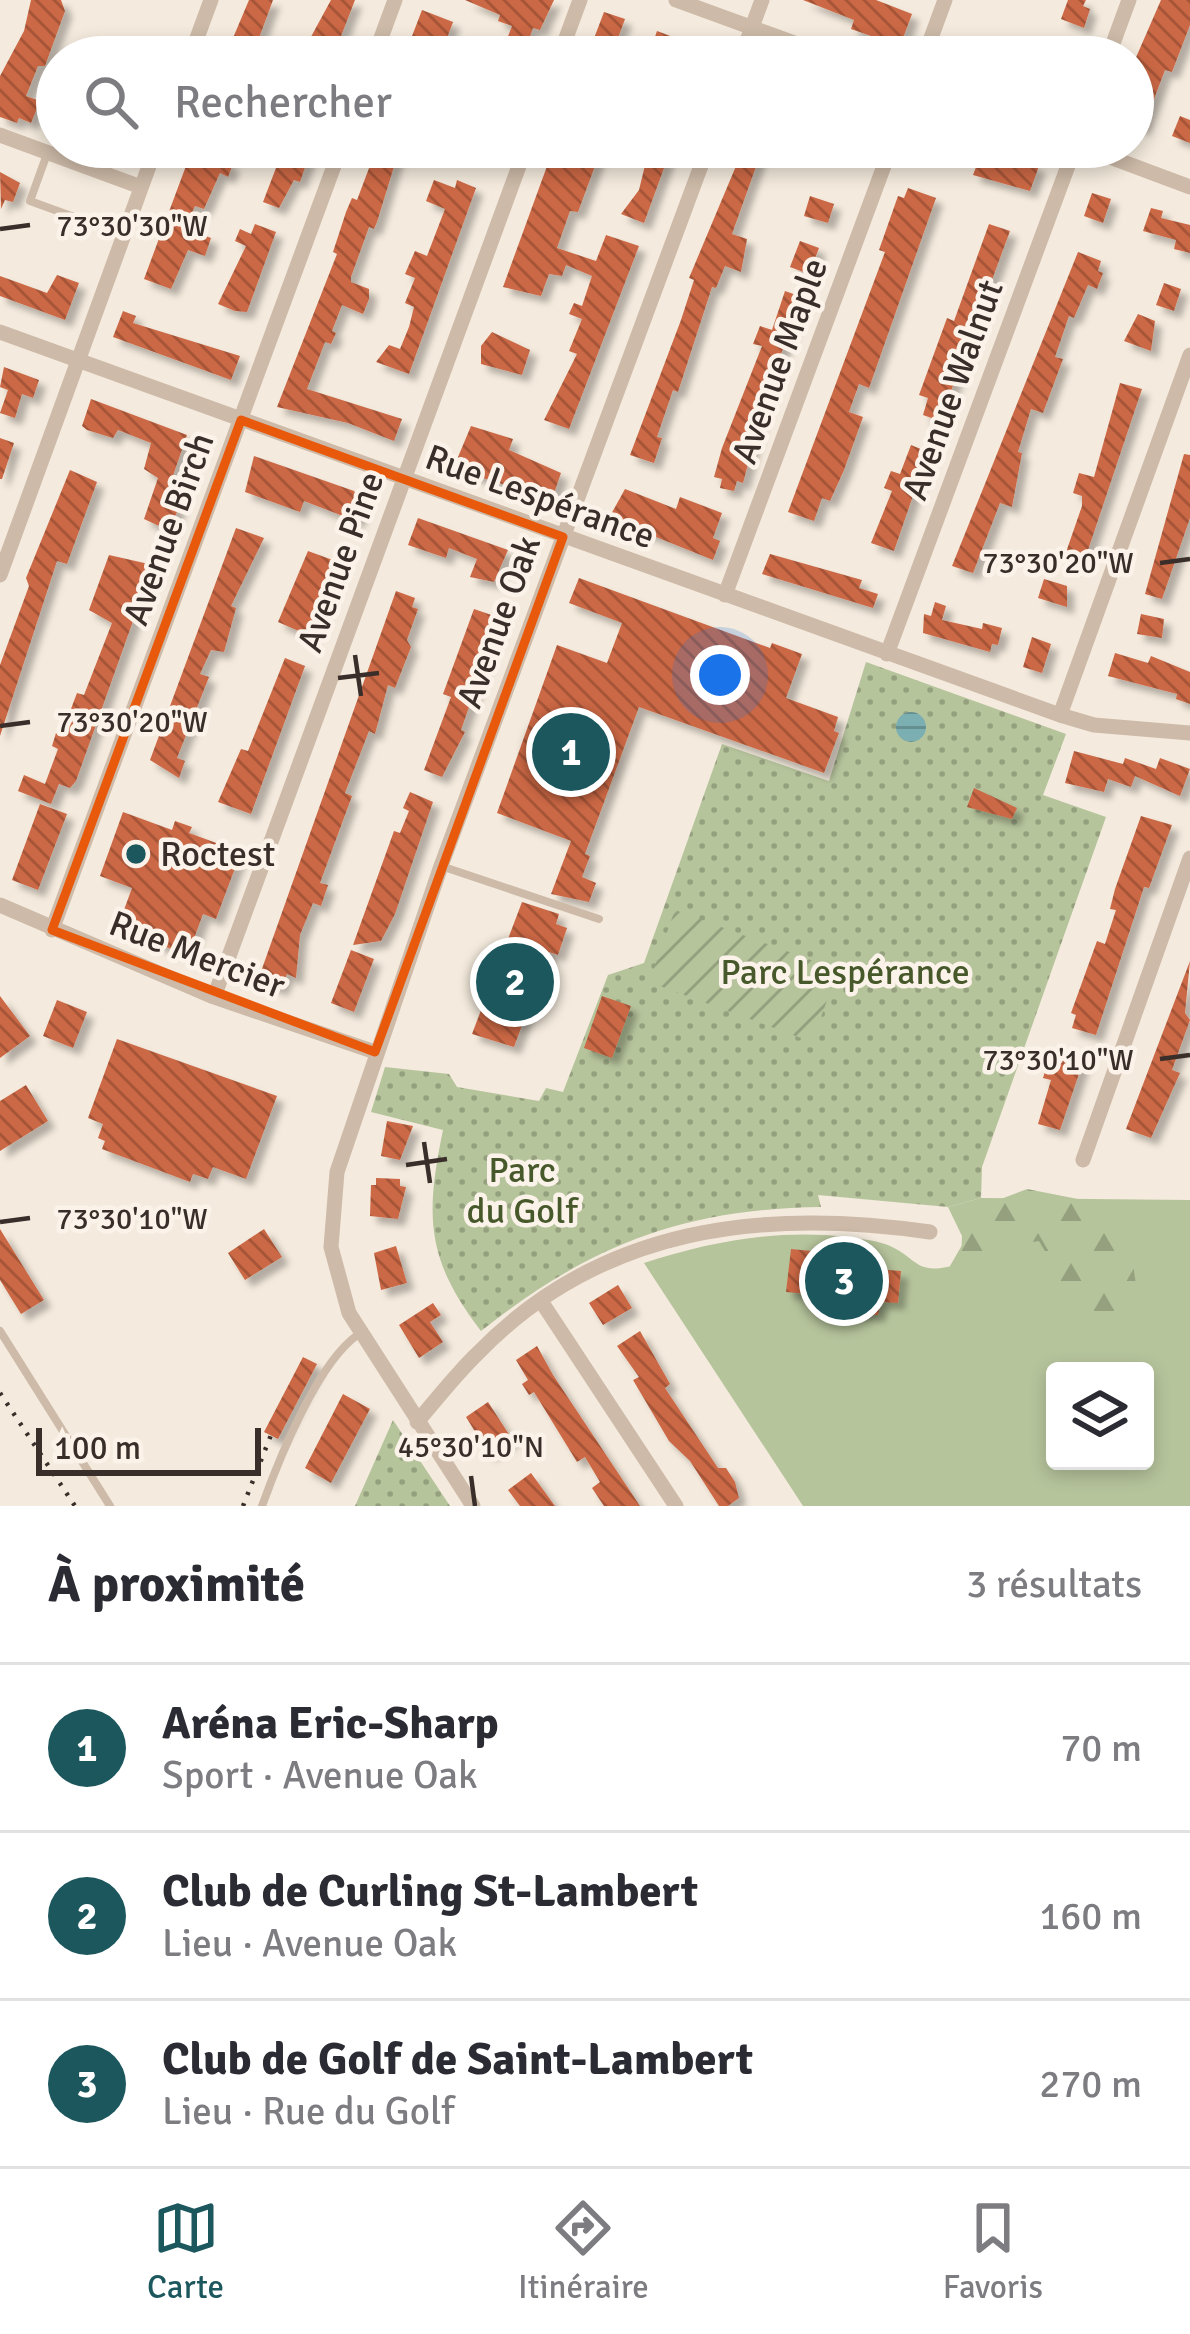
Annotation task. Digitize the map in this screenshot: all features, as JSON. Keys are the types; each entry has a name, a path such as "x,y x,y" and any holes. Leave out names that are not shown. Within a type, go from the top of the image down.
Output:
{"street":[{"path":"198,36 211,0"},
{"path":"381,36 394,0"},
{"path":"567,36 580,0"},
{"path":"676,0 776,36"},
{"path":"749,36 762,0"},
{"path":"932,36 945,0"},
{"path":"1116,36 1129,0"},
{"path":"0,135 36,149"},
{"path":"88,168 141,187"},
{"path":"0,575 148,168"},
{"name":"Avenue Birch","path":"52,931 332,168"},
{"name":"Avenue Pine","path":"214,997 518,168"},
{"name":"Avenue Oak","path":"472,1506 359,1334 340,1287 331,1212 337,1172 442,866 700,168"},
{"name":"Avenue Maple","path":"725,596 883,168"},
{"name":"Avenue Walnut","path":"887,655 1071,168"},
{"path":"1137,168 1190,187"},
{"name":"Rue Lespérance","path":"0,332 1060,716 1094,725 1190,733"},
{"path":"1060,716 1190,356"},
{"path":"1083,1160 1190,858"},
{"name":"Rue Mercier","path":"0,905 214,997 375,1052"},
{"path":"417,1422 478,1352 541,1301 609,1263 681,1235 820,1219 930,1232"},
{"path":"541,1301 676,1506"}],"lane":[{"path":"42,168 30,201 124,235"},
{"path":"442,866 599,919"},
{"path":"0,1331 110,1506"},
{"path":"262,1506 328,1368 359,1334"}],"highlighted area":[{"path":"241,420 563,537 375,1052 52,930"}],"green space":[{"name":"Parc Lespérance","path":"866,662 1066,734 1043,795 1106,817 982,1167 981,1198 948,1207 818,1195 821,1207 771,1209 681,1224 600,1254 481,1331 449,1281 435,1236 434,1188 443,1130 371,1112 385,1067 449,1074 457,1087 539,1101 546,1088 563,1092 608,975 644,963 722,744 829,781"},
{"path":"675,910 838,970 812,1042 649,982"},
{"path":"1027,1189 1088,1201 1127,1227 1138,1297 1112,1356 1059,1313 1058,1274 1039,1241 1009,1246 1002,1268 960,1296 950,1266 985,1205"},
{"path":"981,1198 1190,1200 1190,1506 803,1506 644,1263 745,1239 822,1235 881,1243 934,1268 961,1263 962,1236 948,1207"},
{"path":"393,1420 450,1506 355,1506"}],"water":[{"path":"911,712 926,727 911,742 896,727"}],"building":[{"path":"31,0 61,0 65,11 56,36 36,36 36,71 26,96 36,100 36,111 31,123 19,118 17,123 0,117 0,76 24,31"},
{"path":"249,0 273,0 260,36 234,36"},
{"path":"331,0 355,0 341,36 311,36"},
{"path":"465,0 554,0 540,30 533,28 530,36 508,36 512,26 498,21 500,15"},
{"path":"803,0 876,0 912,14 904,36 871,36 851,29 854,20"},
{"path":"1068,0 1086,0 1083,6 1090,9 1084,28 1061,19"},
{"path":"1161,0 1190,0 1190,25 1172,72 1165,70 1154,99 1154,36 1145,36"},
{"path":"422,10 453,22 448,36 412,36"},
{"path":"604,12 625,19 619,36 595,36"},
{"path":"1180,116 1190,120 1190,143 1172,136"},
{"path":"185,168 231,168 228,177 220,173 204,209 195,206 185,228 211,238 205,256 188,250 171,289 144,279"},
{"path":"276,168 305,168 279,208 263,202"},
{"path":"369,168 394,168 377,222 374,229 369,227 351,277 351,282 369,289 369,299 363,314 342,305 332,331 336,333 331,344 325,342 307,389 402,419 394,441 348,423 277,407 337,254 333,252 346,212 352,198 357,200"},
{"path":"546,168 594,168 578,212 570,211 557,248 596,261 606,235 639,246 569,429 544,420 577,354 569,351 582,319 569,314 574,303 582,306 592,276 566,265 562,276 549,274 541,296 503,287"},
{"path":"644,168 664,168 644,223 621,214 639,190"},
{"path":"735,168 756,168 732,234 747,239 741,272 725,266 716,288 712,287 678,392 673,390 657,437 662,438 654,463 630,455 681,320 694,280 689,278"},
{"path":"976,168 1038,168 1030,191 973,175"},
{"path":"0,172 20,183 13,202 5,200 1,209"},
{"path":"434,180 455,188 457,180 476,188 409,374 376,362 389,345 400,349 409,327 414,307 405,303 415,278 405,274 415,251 427,256 445,209 426,201"},
{"path":"908,188 936,198 869,388 859,384 849,412 863,417 844,470 830,501 822,498 814,521 788,512 885,252 879,250 898,196 904,198"},
{"path":"1092,193 1111,199 1103,223 1084,216"},
{"path":"810,196 834,204 828,223 804,216"},
{"path":"1151,208 1163,211 1161,218 1190,225 1190,253 1174,249 1176,240 1143,231"},
{"path":"255,224 276,232 247,312 235,311 218,304 246,246 235,241 240,229 251,234"},
{"path":"989,224 1010,231 940,421 923,415 928,398 919,395 947,318 954,321"},
{"path":"800,241 819,248 809,274 790,267"},
{"path":"1078,252 1101,261 1098,271 1103,273 1097,289 1088,285 1074,318 1069,316 1055,357 1063,359 1043,413 1031,409 1018,452 1022,453 1012,507 1000,503 973,573 952,566"},
{"path":"57,275 79,283 65,320 0,296 0,276 47,293"},
{"path":"1164,283 1181,289 1174,311 1156,305"},
{"path":"785,291 802,297 766,395 743,483 737,481 734,491 720,488 722,479 714,477 722,448 762,346 753,344 760,326 772,330"},
{"path":"123,311 136,316 133,323 240,356 231,380 113,337"},
{"path":"1138,314 1155,321 1151,351 1124,341"},
{"path":"492,332 530,350 522,375 481,364 481,346"},
{"path":"4,367 39,380 33,398 22,394 15,418 0,413 8,390 0,387"},
{"path":"1120,383 1142,389 1083,565 1064,558 1082,506 1082,496 1073,493 1079,473 1094,477"},
{"path":"91,399 187,435 165,499 179,506 170,531 144,519 158,478 144,469 151,443 118,430 113,438 87,430 82,426"},
{"path":"471,426 513,439 509,450 561,473 552,499 453,469"},
{"path":"0,438 14,443 2,479 0,479"},
{"path":"911,445 928,452 894,551 871,543 892,491 884,488 891,471 900,474"},
{"path":"1184,454 1190,455 1190,518 1162,599 1145,594"},
{"path":"254,456 354,491 364,503 359,517 356,521 304,501 300,512 245,492"},
{"path":"70,470 97,482 67,564 57,561 0,736 0,665 29,586 26,578"},
{"path":"625,489 676,509 680,497 722,513 713,538 720,541 713,560 609,518"},
{"path":"418,518 508,550 494,582 470,577 477,559 449,548 446,558 408,545"},
{"path":"236,528 264,538 231,606 236,608 224,652 211,650 200,674 209,677 177,758 185,761 179,778 150,760"},
{"path":"308,551 338,562 310,636 278,622"},
{"path":"770,554 862,580 859,588 878,594 873,608 762,574"},
{"path":"109,555 153,565 76,781 70,788 59,784 51,804 18,791 24,775 45,784 58,749 52,746 56,733 61,735 77,693 84,695 112,623 89,610"},
{"path":"579,578 770,648 772,643 802,654 786,698 838,717 834,731 839,733 824,773 639,707 585,854 590,856 582,877 596,883 589,902 551,894 571,841 497,813 557,645 607,663 622,623 569,603"},
{"path":"1044,579 1067,586 1067,607 1038,598"},
{"path":"396,591 415,598 412,607 418,609 407,640 411,647 395,688 388,685 375,734 369,731 345,793 352,796 320,883 328,885 321,906 313,903 300,935 296,978 287,974 281,989 258,980"},
{"path":"935,602 946,606 942,620 982,629 983,623 1002,628 998,645 992,644 990,652 923,633 924,614 931,616"},
{"path":"474,609 500,618 461,730 465,732 442,777 424,770 451,697 443,694"},
{"path":"1141,614 1164,619 1162,638 1137,634"},
{"path":"1032,637 1051,644 1042,673 1023,667"},
{"path":"1115,653 1148,663 1151,656 1190,672 1190,704 1176,699 1177,694 1108,676"},
{"path":"285,658 305,666 251,814 218,802 241,749 248,751"},
{"path":"1074,751 1123,764 1125,758 1156,769 1160,758 1190,769 1180,796 1135,776 1131,787 1108,779 1104,792 1065,783"},
{"path":"974,788 1017,808 1012,819 967,807"},
{"path":"410,792 433,802 395,914 381,941 353,945 394,831 400,833 409,811 403,808"},
{"path":"40,804 67,814 38,890 12,880"},
{"path":"123,812 172,830 175,821 192,827 189,833 241,852 216,919 203,914 188,955 117,929 132,888 100,876"},
{"path":"1141,816 1172,825 1149,888 1144,887 1096,1035 1072,1028 1076,1015 1071,1013 1097,941 1105,944 1116,910 1110,909 1115,889"},
{"path":"522,902 559,914 556,924 567,928 558,955 549,952 514,1047 472,1034"},
{"path":"351,950 374,959 354,1012 331,1003"},
{"path":"1190,961 1185,1013 1190,1020 1172,1070 1180,1073 1151,1138 1126,1129"},
{"path":"0,996 30,1036 0,1058"},
{"path":"602,996 631,1006 612,1058 584,1048"},
{"path":"57,1000 87,1012 73,1048 43,1036"},
{"path":"117,1039 277,1096 246,1179 213,1167 208,1179 193,1174 190,1182 102,1149 105,1141 98,1138 103,1124 88,1118"},
{"path":"1066,1050 1085,1056 1060,1130 1038,1124 1051,1080 1043,1078 1049,1059 1062,1063"},
{"path":"26,1085 48,1121 0,1151 0,1101"},
{"path":"387,1121 413,1126 400,1160 381,1156"},
{"path":"376,1178 400,1179 400,1186 406,1187 398,1219 370,1216 371,1185 376,1185"},
{"path":"0,1229 44,1300 21,1314 0,1280"},
{"path":"264,1229 282,1257 245,1280 228,1253"},
{"path":"396,1246 407,1283 381,1290 374,1253"},
{"path":"791,1249 852,1255 850,1267 901,1271 898,1303 881,1302 878,1315 828,1310 829,1296 786,1292"},
{"path":"618,1285 632,1308 603,1325 589,1303"},
{"path":"433,1303 441,1315 430,1322 443,1342 419,1358 399,1325"},
{"path":"640,1331 670,1384 665,1388 718,1468 726,1468 735,1482 739,1498 728,1506 719,1506 690,1461 669,1441 633,1380 639,1377 617,1346"},
{"path":"537,1346 640,1506 604,1506 592,1488 600,1482 585,1457 577,1462 534,1392 529,1395 522,1384 528,1380 516,1360"},
{"path":"303,1357 317,1364 278,1439 264,1432"},
{"path":"343,1394 370,1409 331,1483 305,1468"},
{"path":"488,1402 512,1439 489,1454 466,1417"},
{"path":"531,1473 555,1506 520,1506 508,1490"}],"railway":[{"path":"0,1393 75,1506"},
{"path":"243,1506 271,1435"}],"place":[{"name":"Aréna Eric-Sharp","path":"571,752"},
{"name":"Roctest","path":"136,854"},
{"name":"Club de Curling St-Lambert","path":"515,982"},
{"name":"Club de Golf de Saint-Lambert","path":"844,1281"}],"park label":[{"name":"Parc du Golf","path":"522,1190"}]}
